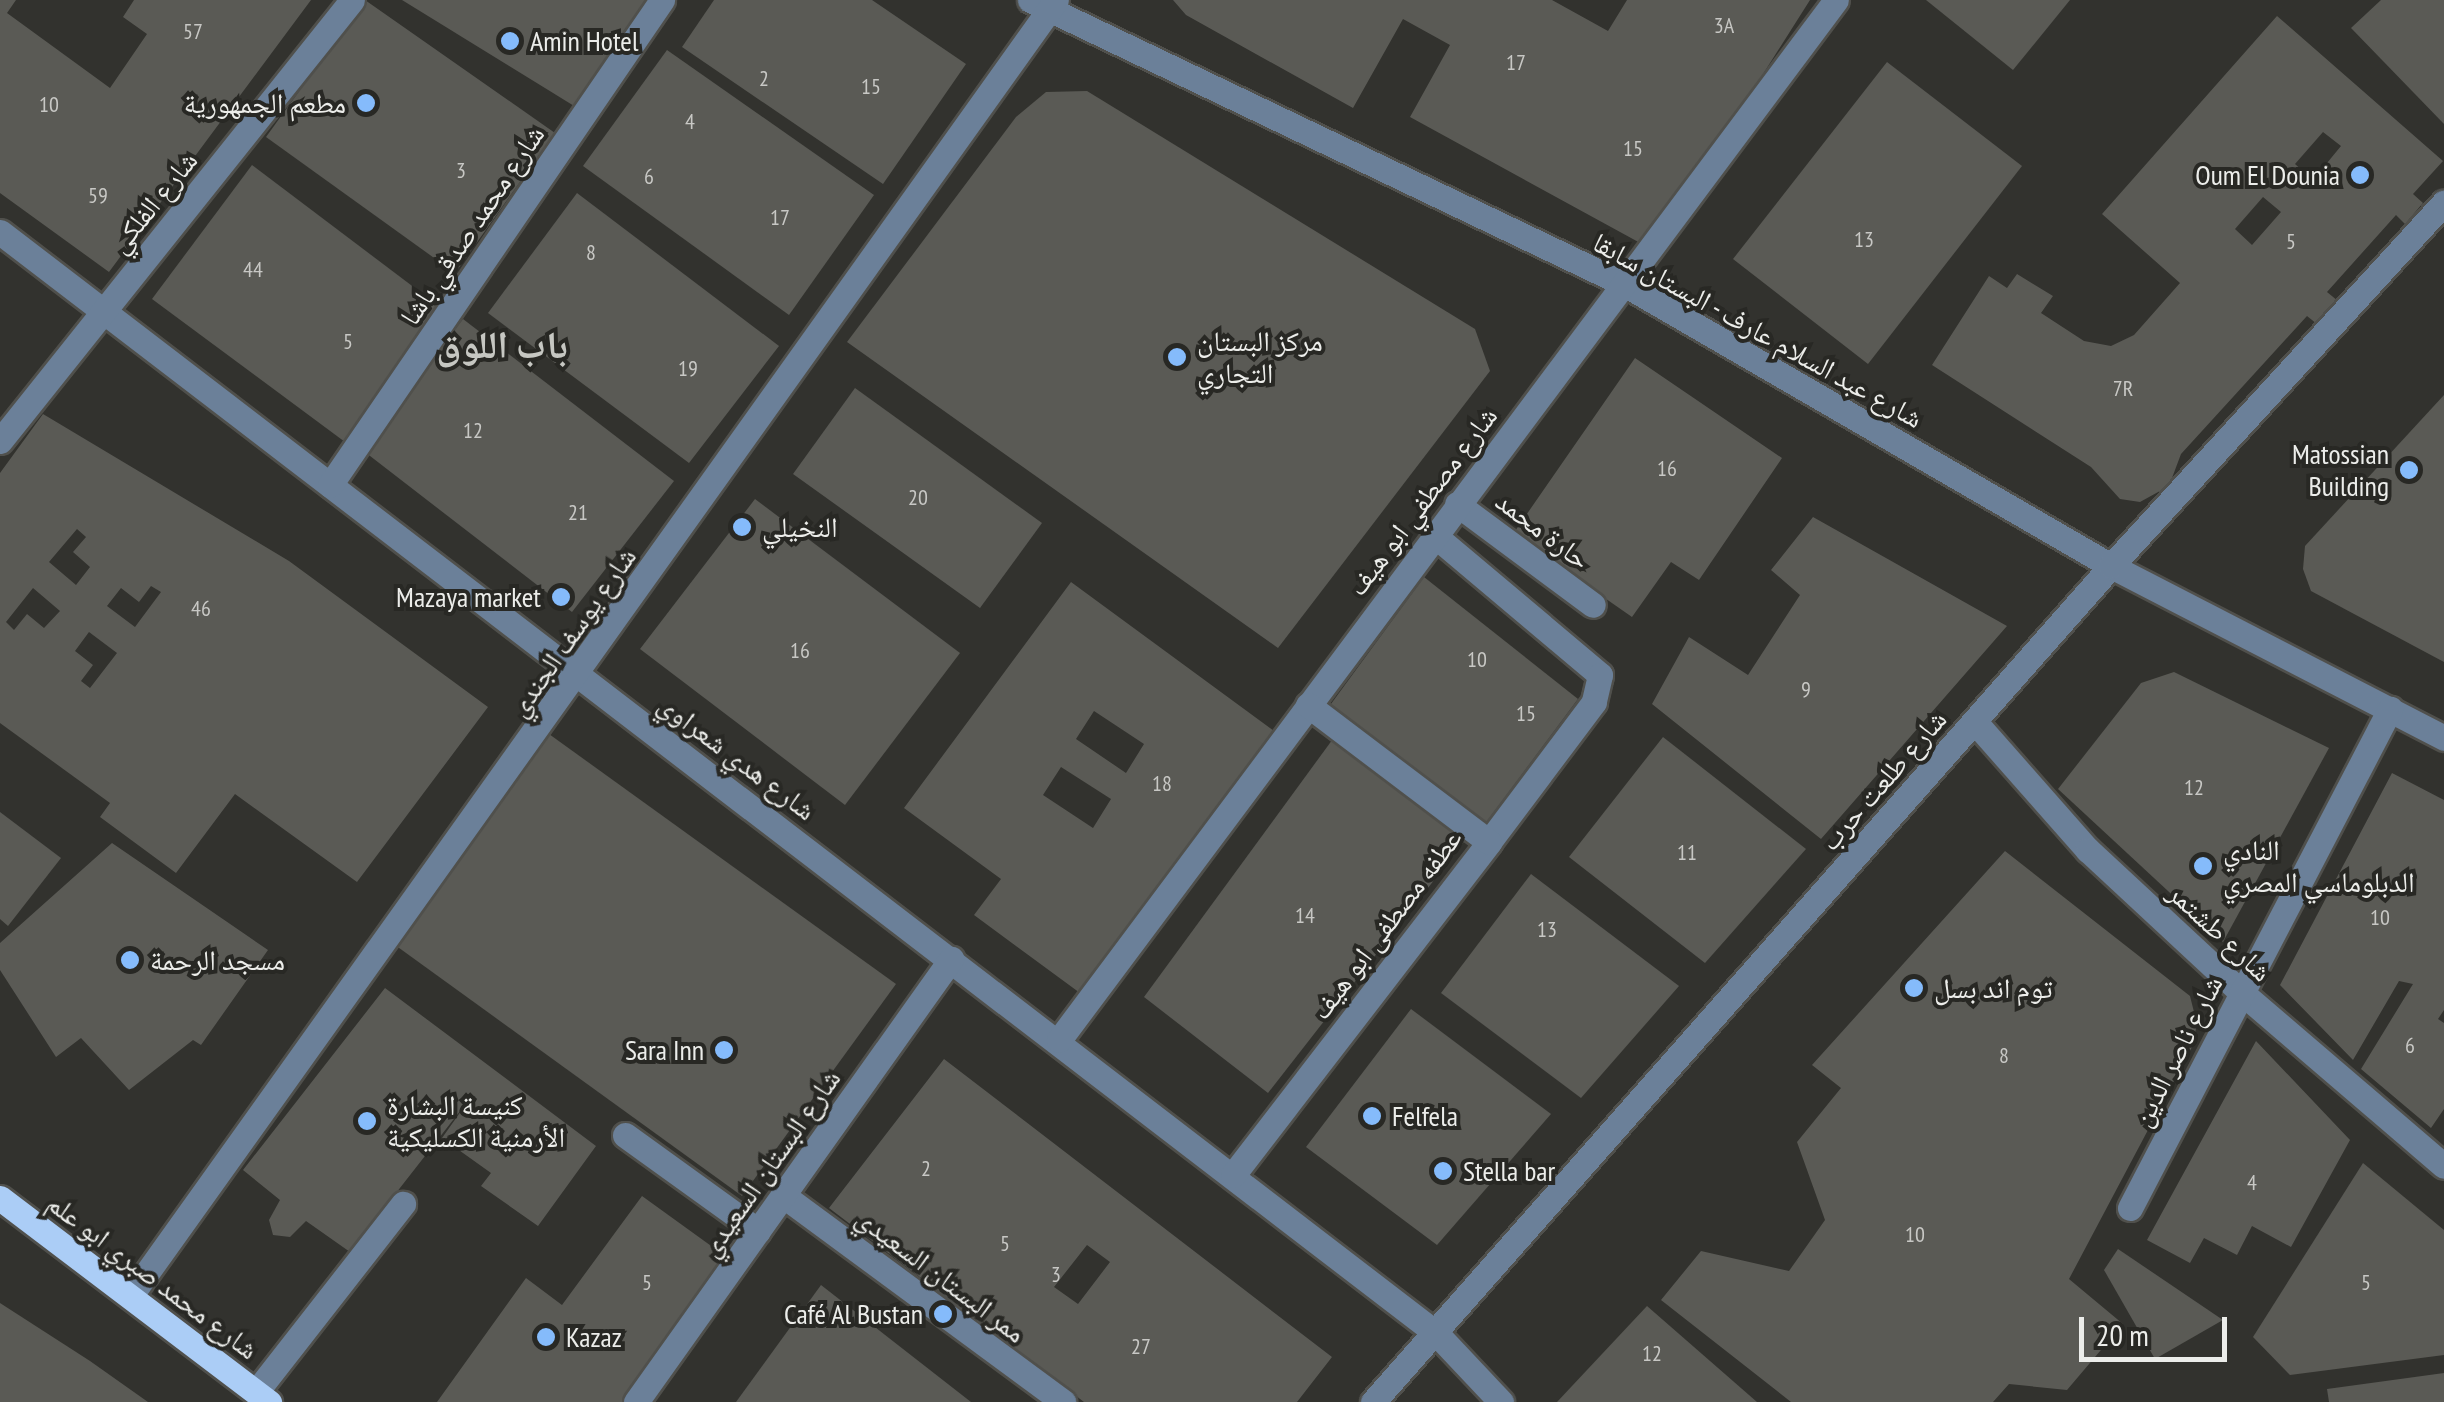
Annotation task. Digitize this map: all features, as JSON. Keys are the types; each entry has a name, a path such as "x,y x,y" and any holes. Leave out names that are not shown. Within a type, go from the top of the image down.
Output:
{"main road":[{"name":"شارع محمد صبري ابو علم","path":"0,1198 262,1397"}],"street":[{"name":"شارع الفلكي","path":"0,441 352,0"},
{"name":"شارع محمد صدقي باشا","path":"330,484 662,0"},
{"name":"شارع مصطفي ابو هيف","path":"1058,1040 1836,0"},
{"name":"شارع عبد السلام عارف - البستان سابقا","path":"1045,3 1624,284 2112,566 2444,738"},
{"name":"شارع يوسف الجندي","path":"131,1295 580,675 1045,3"},
{"name":"شارع طلعت حرب","path":"1372,1402 2112,566 2444,202"},
{"name":"شارع هدي شعراوي","path":"0,232 1436,1332 1501,1402"},
{"name":"حارة محمد","path":"1457,504 1593,606"},
{"path":"1434,535 1600,675 1582,721 1489,842"},
{"name":"عطفه مصطفى ابو هيف","path":"1233,1175 1489,842 1308,705"},
{"name":"شارع ناصر الدين","path":"2130,1208 2390,709"},
{"name":"شارع طشتمر","path":"1975,722 2088,850 2240,992 2444,1166"},
{"name":"شارع البستان السعيدي","path":"636,1402 951,959"},
{"path":"626,1135 758,1231"},
{"name":"ممر البستان السعيدي","path":"784,1196 1063,1402"},
{"path":"262,1397 403,1204"}],"building":[{"path":"0,0 16,0 7,13 110,88 147,34 123,17 134,0 311,0 109,272 0,193"},
{"path":"365,0 555,133 455,273 266,137"},
{"path":"402,0 649,0 579,109"},
{"path":"714,0 872,0 966,64 883,184 682,47"},
{"path":"1173,0 1552,0 1608,31 1627,0 1810,0 1739,112 1642,244 1410,117 1450,45 1403,19 1353,108 1186,15"},
{"path":"1926,0 2070,0 2013,70"},
{"path":"2381,0 2444,0 2444,124 2351,28"},
{"path":"2277,16 2443,161 2413,194 2423,203 2405,224 2396,215 2327,292 2338,301 2317,324 2307,316 2181,454 2169,486 2140,502 2120,499 2091,467 1932,365 1989,276 2007,288 2017,274 2053,296 2041,313 2084,341 2111,346 2134,335 2180,283 2102,214","holes":["2323,132 2341,146 2313,180 2295,164","2263,197 2281,212 2252,245 2235,229"]},
{"path":"667,50 874,195 789,315 583,166"},
{"path":"1887,62 2022,166 1868,364 1733,259"},
{"name":"مركز البستان التجاري","path":"1087,91 1475,329 1490,371 1278,648 847,342 1016,117 1046,92"},
{"path":"252,165 444,310 345,442 152,299"},
{"path":"577,193 779,346 689,463 488,313"},
{"path":"463,319 674,481 572,612 361,449"},
{"path":"1635,358 1782,458 1699,580 1671,562 1632,617 1513,534"},
{"path":"855,388 1042,523 980,608 793,474"},
{"name":"Matossian Building","path":"2444,395 2444,662 2311,591 2303,569 2305,546"},
{"path":"43,414 289,561 488,707 357,882 235,794 176,873 100,817 110,803 0,723 0,473","holes":["77,529 86,537 73,552 90,567 76,585 49,562","151,586 161,592 135,627 107,606 121,588 139,602","33,588 60,611 44,628 27,614 14,630 6,622","89,632 117,653 90,688 81,681 93,665 75,651"]},
{"path":"755,499 960,653 845,805 640,649"},
{"path":"1813,517 2007,626 1821,839 1652,704 1689,637 1748,675 1800,595 1771,570"},
{"path":"1424,577 1578,699 1485,824 1328,708"},
{"path":"1071,582 1274,731 1080,993 974,915 1001,879 904,808","holes":["1094,711 1144,744 1126,773 1076,739","1061,767 1111,799 1093,828 1043,795"]},
{"name":"النادي الدبلوماسي المصري","path":"2174,672 2329,748 2223,942 2058,789 2141,683"},
{"path":"1338,732 1470,834 1268,1093 1144,997"},
{"path":"549,734 896,984 742,1196 395,945"},
{"path":"1663,737 1806,849 1705,963 1569,857"},
{"path":"2392,773 2444,800 2444,1010 2438,1019 2444,1023 2444,1109 2431,1128 2361,1069 2413,984 2399,981 2353,1060 2280,985"},
{"path":"0,812 61,858 8,926 0,919"},
{"name":"مسجد الرحمة","path":"112,843 268,950 201,1045 193,1040 129,1090 81,1038 56,1057 0,970 0,943"},
{"path":"2005,851 2190,996 2197,1024 2192,1047 2069,1279 2123,1324 2067,1390 2009,1384 1993,1402 1791,1402 1661,1300 1701,1251 1789,1271 1825,1220 1797,1142 1841,1088 1812,1065"},
{"path":"1531,874 1679,986 1581,1098 1441,993"},
{"name":"كنيسة البشارة الأرمنية الكسليكية","path":"385,988 596,1146 538,1226 481,1186 491,1173 442,1138 471,1097 350,1252 306,1221 290,1237 273,1235 269,1220 280,1200 243,1170"},
{"path":"1411,1009 1551,1114 1437,1245 1306,1147"},
{"path":"2256,1041 2350,1140 2291,1247 2252,1226 2237,1255 2204,1238 2190,1263 2147,1240"},
{"path":"944,1059 1332,1357 1297,1402 1084,1402 829,1208","holes":["1087,1245 1110,1262 1078,1304 1054,1287"]},
{"path":"2363,1163 2444,1230 2444,1355 2290,1375 2253,1337"},
{"path":"642,1196 732,1261 629,1402 437,1402 526,1278 562,1305"},
{"path":"2118,1249 2223,1320 2155,1359 2104,1270"},
{"path":"821,1285 971,1402 736,1402"},
{"path":"0,1303 90,1361 148,1402 0,1402"},
{"path":"1647,1306 1757,1402 1557,1402"},
{"path":"2444,1373 2444,1402 2329,1402 2327,1389"}],"place":[{"name":"Amin Hotel","path":"510,41"},
{"name":"مطعم الجمهورية","path":"366,103"},
{"name":"Oum El Dounia","path":"2360,175"},
{"name":"مركز البستان التجاري","path":"1177,357"},
{"name":"Matossian Building","path":"2409,470"},
{"name":"النخيلي","path":"742,527"},
{"name":"Mazaya market","path":"561,597"},
{"name":"النادي الدبلوماسي المصري","path":"2203,866"},
{"name":"مسجد الرحمة","path":"130,960"},
{"name":"توم اند بسل","path":"1914,988"},
{"name":"Sara Inn","path":"724,1050"},
{"name":"Felfela","path":"1372,1116"},
{"name":"كنيسة البشارة الأرمنية الكسليكية","path":"367,1121"},
{"name":"Stella bar","path":"1443,1171"},
{"name":"Café Al Bustan","path":"943,1314"},
{"name":"Kazaz","path":"546,1337"}],"district":[{"name":"باب اللوق","path":"502,344"}]}
